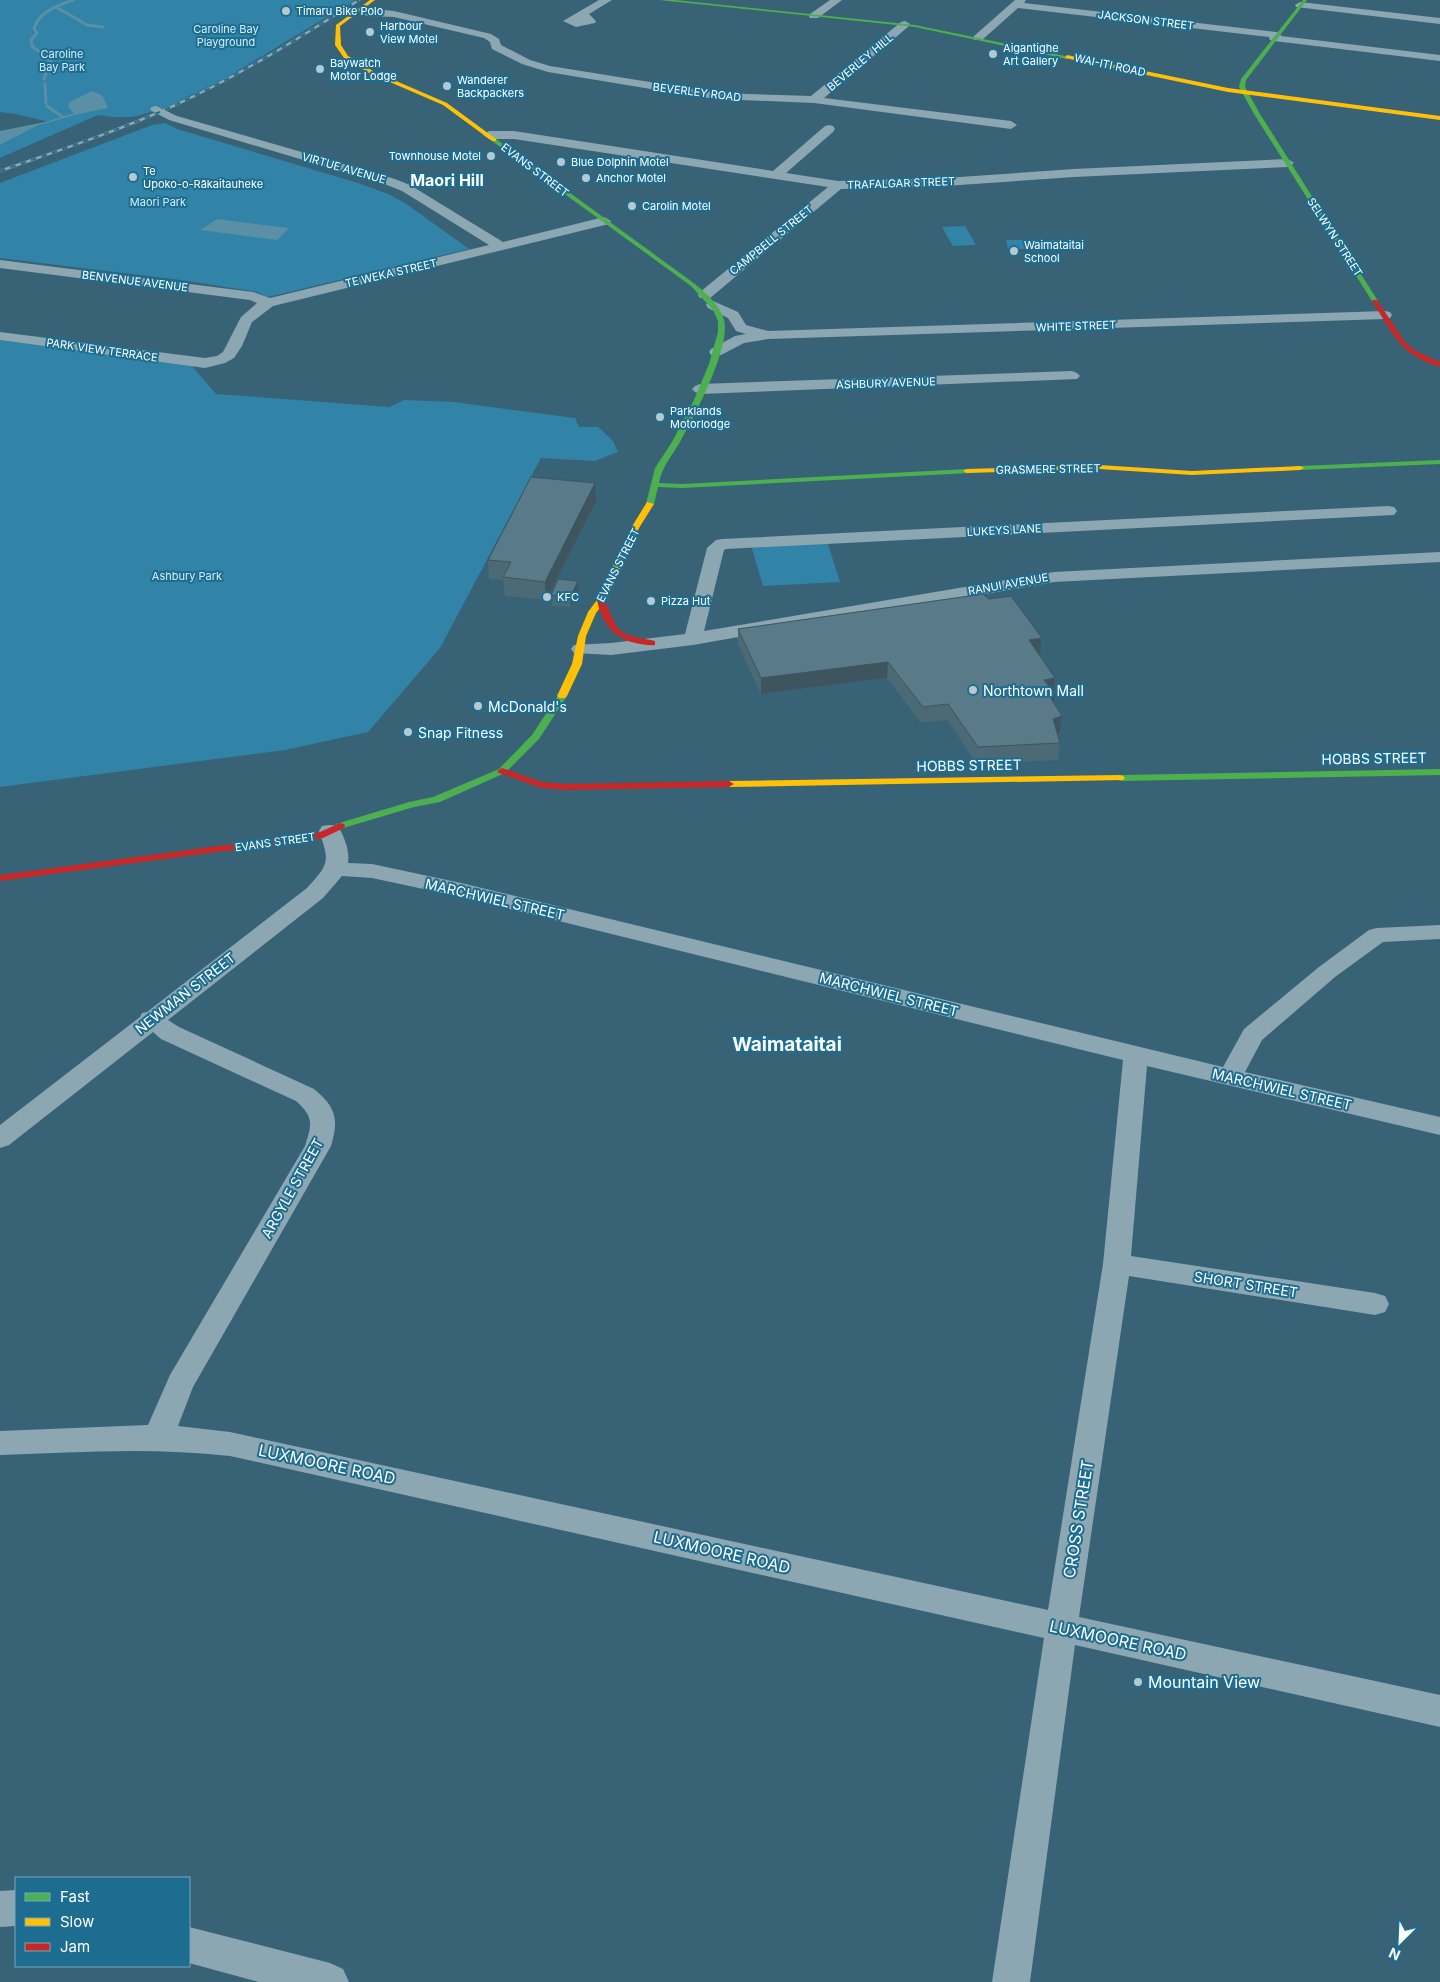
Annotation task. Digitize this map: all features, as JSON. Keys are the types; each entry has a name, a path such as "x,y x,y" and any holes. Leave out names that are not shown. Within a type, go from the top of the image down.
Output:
{"main road":[{"name":"WAI-ITI ROAD","path":"661,0 905,24 1245,92 1440,118"},
{"path":"338,34 381,1"},
{"path":"338,34 338,25 381,1"},
{"path":"1245,92 1242,83 1303,2"},
{"name":"EVANS STREET","path":"0,878 225,848 249,847 324,835 330,831 413,804 436,800 502,771 528,747 543,727 564,692 577,664 582,636 592,612 601,601 635,528 643,518 652,498 657,473 675,444 716,352 722,327 721,319 708,300 604,220 488,135 431,96 353,63 339,47 338,34"},
{"name":"SELWYN STREET","path":"1245,92 1288,163 1407,348 1413,353 1440,365"},
{"name":"GRASMERE STREET","path":"655,485 682,486 1030,468 1099,467 1192,473 1440,462"},
{"path":"601,601 605,619 616,634 637,642 652,644"},
{"name":"HOBBS STREET","path":"502,771 540,785 567,787 1440,772"}],"street":[{"path":"584,14 607,0"},
{"path":"814,16 837,0"},
{"name":"BEVERLEY ROAD","path":"381,1 397,14"},
{"path":"978,38 1018,2"},
{"name":"JACKSON STREET","path":"1018,2 1440,58"},
{"path":"1303,2 1440,21"},
{"name":"BEVERLEY ROAD","path":"367,13 397,14 419,22 487,36 495,42 496,47 505,52 548,69 718,96 814,100 1011,124"},
{"name":"BEVERLEY HILL","path":"814,100 905,24"},
{"name":"VIRTUE AVENUE","path":"156,109 173,118 391,182 406,188 502,247"},
{"name":"VIRTUE AVENUE","path":"173,118 182,128 194,132 384,188 403,198 483,252"},
{"path":"776,175 829,129"},
{"name":"TRAFALGAR STREET","path":"488,135 514,135 838,185 936,182 1074,173 1288,163"},
{"name":"CAMPBELL STREET","path":"708,300 724,279 838,185"},
{"name":"TE WEKA STREET","path":"204,363 224,358 234,350 246,320 257,309 268,304 483,252 604,220"},
{"name":"BENVENUE AVENUE","path":"0,264 252,296 268,304"},
{"name":"WHITE STREET","path":"708,300 733,315 741,328 768,335"},
{"name":"WHITE STREET","path":"716,352 740,339 768,335 1385,315"},
{"name":"PARK VIEW TERRACE","path":"0,336 204,363"},
{"name":"ASHBURY AVENUE","path":"700,389 1072,376"},
{"name":"LUKEYS LANE","path":"693,639 716,548 722,544 1388,511"},
{"name":"RANUI AVENUE","path":"581,650 693,639 1054,577 1440,557"},
{"path":"330,831 339,853 336,869"},
{"name":"NEWMAN STREET","path":"0,1139 314,892 336,869"},
{"name":"MARCHWIEL STREET","path":"336,869 378,872 461,890 1136,1055 1440,1126"},
{"path":"1230,1077 1253,1035 1327,972 1377,935 1440,932"},
{"name":"ARGYLE STREET","path":"151,1019 170,1033 305,1095 316,1103 323,1114 324,1128 318,1146 180,1383 168,1410 160,1436"},
{"name":"CROSS STREET","path":"1011,1982 1061,1628 1117,1264 1136,1055"},
{"name":"SHORT STREET","path":"1117,1264 1375,1304"},
{"name":"LUXMOORE ROAD","path":"0,1443 160,1436 193,1438 275,1452 1440,1711"},
{"path":"0,1909 15,1908"},
{"path":"190,1945 330,1982"}],"green space":[{"name":"Caroline Bay Park","path":"0,0 355,0 226,78 165,108 133,117 98,115 0,158 0,145 37,126 50,122 0,112"},
{"name":"Maori Park","path":"165,123 177,129 358,183 388,194 405,203 469,249 268,297 257,292 181,280 0,258 0,183 152,125"},
{"path":"965,226 976,245 953,246 942,227"},
{"path":"1006,240 1057,240 1060,249 1008,249"},
{"name":"Ashbury Park","path":"0,340 191,365 216,394 389,407 404,400 454,402 575,418 579,427 598,427 613,441 618,452 595,461 541,458 440,648 368,732 285,750 0,787"},
{"path":"827,541 840,582 763,586 751,545"}],"shaded area":[{"path":"92,91 102,95 108,108 74,115 37,126 0,145 0,131 45,122 74,113 68,107 70,102"},
{"path":"217,219 289,228 277,240 200,230"}],"building":[{"path":"531,477 595,483 545,582 503,577 511,562 488,560"},
{"path":"558,579 578,581 570,597 551,595"},
{"name":"Northtown Mall","path":"983,594 989,599 1011,596 1042,638 1029,640 1055,678 1044,680 1055,695 1050,697 1062,716 1053,719 1060,743 978,747 948,704 923,707 888,662 761,678 738,629"}],"waterway":[{"path":"44,79 46,73 56,66 32,46 31,40 37,33 34,28 40,17 45,13 73,0"},
{"path":"56,7 87,25 103,27"},
{"path":"45,84 46,103"},
{"path":"47,106 63,117"}],"railway":[{"path":"0,171 129,125 171,107 267,57 359,0"}],"traffic: fast":[{"path":"661,0 915,26 1067,57"},
{"path":"1305,0 1243,80 1242,87 1257,114 1375,301"},
{"path":"494,140 693,285 710,301 719,316 721,332 713,364 689,417 659,468 650,504"},
{"path":"1300,468 1440,462"},
{"path":"655,485 682,486 967,471"},
{"path":"340,826 413,804 436,800 502,771 536,737 562,696"},
{"path":"1120,778 1440,772"}],"traffic: slow":[{"path":"373,0 338,25 338,45 346,57 371,72 445,104 494,140"},
{"path":"1067,57 1228,90 1440,118"},
{"path":"967,471 1099,467 1192,473 1300,468"},
{"path":"562,696 577,664 582,636 592,612 601,601 635,528 650,504"},
{"path":"729,784 1120,778"}],"traffic: jam":[{"path":"1375,301 1402,343 1413,353 1440,365"},
{"path":"601,601 608,620 617,632 632,639 652,643"},
{"path":"502,771 541,785 567,787 729,784"},
{"path":"0,878 225,848 249,847 323,835 340,826"}],"place":[{"name":"Timaru Bike Polo","path":"286,11"},
{"name":"Harbour View Motel","path":"370,32"},
{"name":"Aigantighe Art Gallery","path":"993,54"},
{"name":"Baywatch Motor Lodge","path":"320,69"},
{"name":"Wanderer Backpackers","path":"447,86"},
{"name":"Townhouse Motel","path":"491,156"},
{"name":"Blue Dolphin Motel","path":"561,162"},
{"name":"Te Upoko-o-Rākaitauheke","path":"133,177"},
{"name":"Anchor Motel","path":"586,178"},
{"name":"Carolin Motel","path":"632,206"},
{"name":"Waimataitai School","path":"1014,251"},
{"name":"Parklands Motorlodge","path":"660,417"},
{"name":"KFC","path":"547,597"},
{"name":"Pizza Hut","path":"651,601"},
{"name":"Northtown Mall","path":"973,690"},
{"name":"McDonald's","path":"478,706"},
{"name":"Snap Fitness","path":"408,732"},
{"name":"Mountain View","path":"1138,1682"}],"district":[{"name":"Maori Hill","path":"447,180"},
{"name":"Waimataitai","path":"787,1044"}],"park label":[{"name":"Caroline Bay Playground","path":"226,35"}]}
